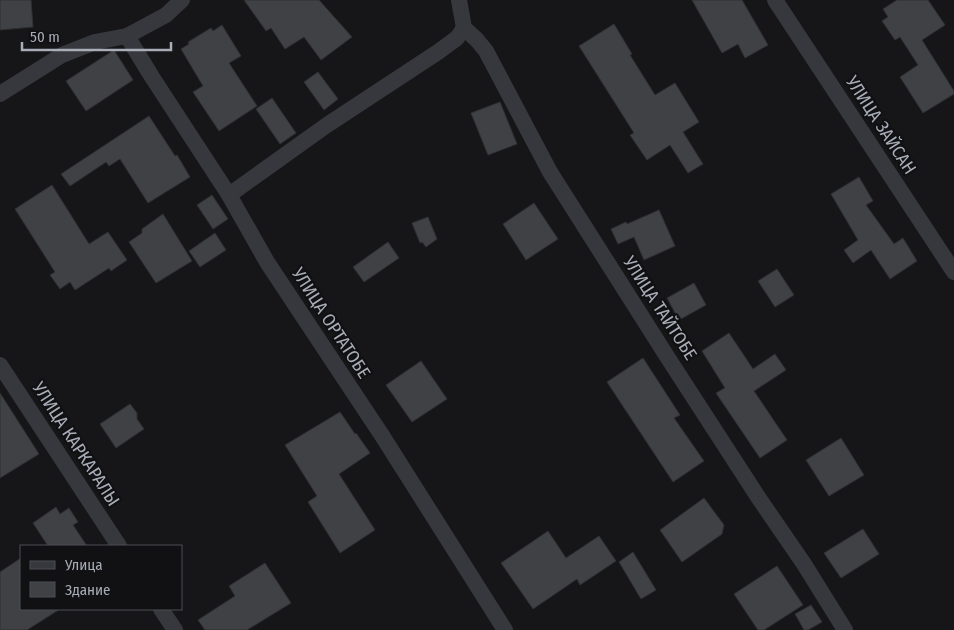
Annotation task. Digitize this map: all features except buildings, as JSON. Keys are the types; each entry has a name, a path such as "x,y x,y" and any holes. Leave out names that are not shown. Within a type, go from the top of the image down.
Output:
{"street":[{"path":"0,94 62,54 95,42 127,36 166,15 182,0"},
{"path":"229,195 328,125 457,38 464,28 459,0"},
{"name":"УЛИЦА ЗАЙСАН","path":"775,0 954,272"},
{"name":"УЛИЦА ТАЙТОБЕ","path":"464,28 486,52 550,172 668,358 804,564 845,630"},
{"name":"УЛИЦА ОРТАТОБЕ","path":"127,36 229,195 267,262 383,437 505,630"},
{"name":"УЛИЦА КАРКАРАЛЫ","path":"0,365 119,545"},
{"path":"162,610 175,630"}]}
